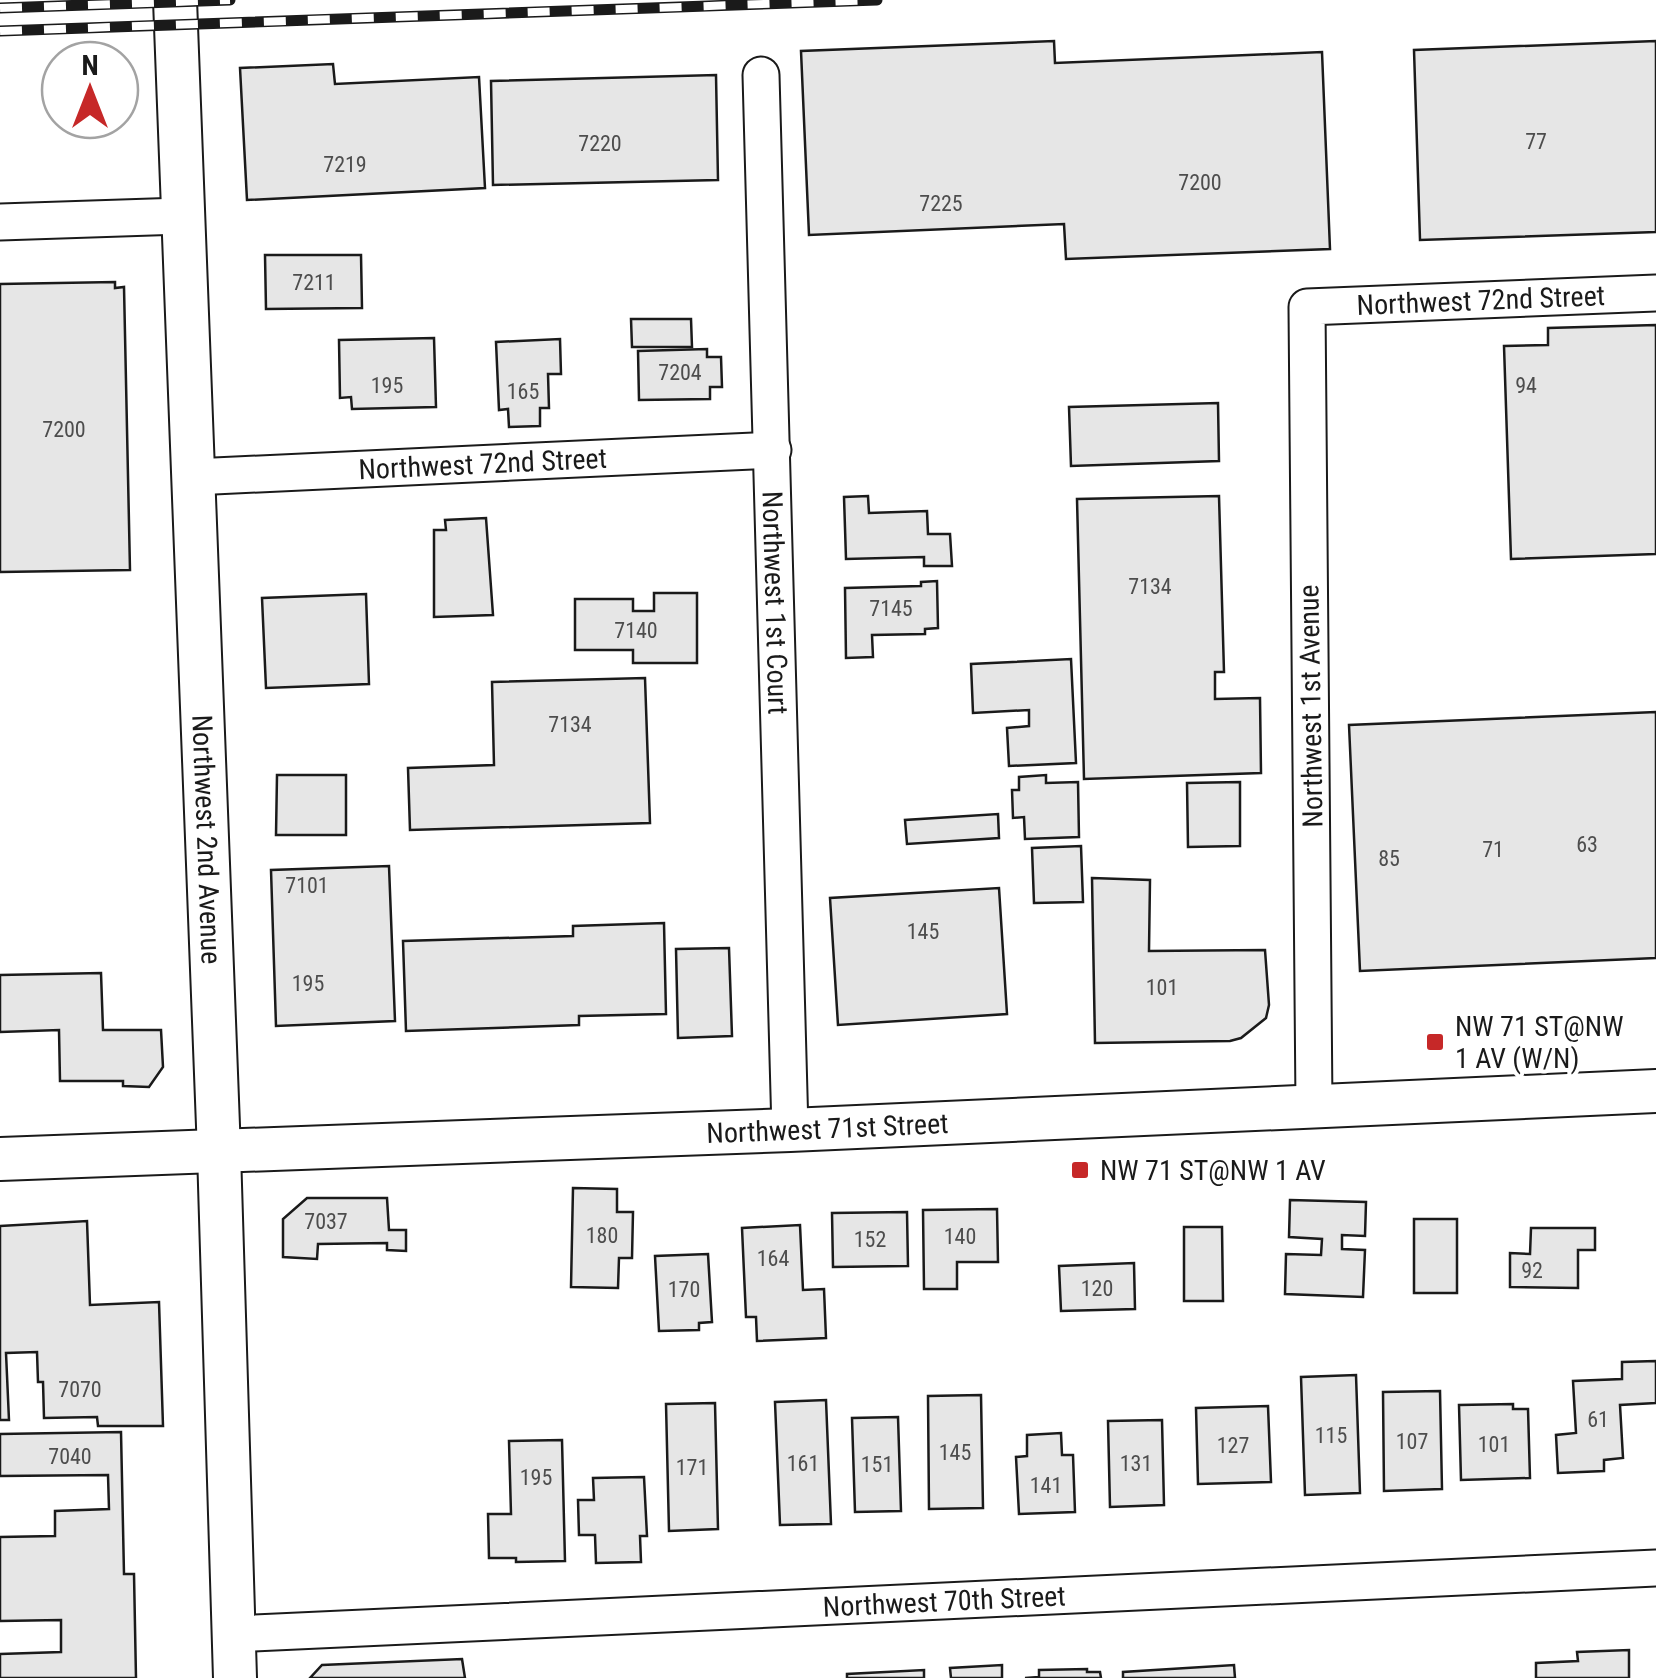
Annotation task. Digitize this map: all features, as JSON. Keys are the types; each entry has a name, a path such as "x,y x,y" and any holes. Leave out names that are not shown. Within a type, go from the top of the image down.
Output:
{"street":[{"name":"Northwest 2nd Avenue","path":"175,0 235,1678"},
{"name":"Northwest 1st Court","path":"761,75 790,1130"},
{"path":"0,222 182,216"},
{"name":"Northwest 72nd Street","path":"1307,307 1656,292"},
{"name":"Northwest 1st Avenue","path":"1307,307 1314,1104"},
{"name":"Northwest 72nd Street","path":"194,477 773,450"},
{"name":"Northwest 71st Street","path":"0,1159 790,1130 1656,1090"},
{"name":"Northwest 70th Street","path":"232,1634 1656,1568"}],"building":[{"path":"1054,41 1055,63 1322,52 1330,249 1066,259 1064,224 809,235 801,51"},
{"path":"1656,41 1656,232 1420,240 1414,50"},
{"path":"333,64 335,84 479,77 485,188 247,200 240,68"},
{"path":"716,75 718,180 493,185 491,81"},
{"path":"265,255 361,255 362,308 266,309"},
{"path":"115,282 115,288 124,287 130,570 0,572 0,284"},
{"path":"631,319 691,319 692,347 632,347"},
{"path":"1656,325 1656,554 1511,559 1504,346 1548,345 1548,328"},
{"path":"434,338 436,407 352,409 351,397 340,398 339,340"},
{"path":"560,339 561,374 548,374 549,408 540,408 540,426 509,427 508,409 499,410 496,342"},
{"path":"707,349 707,357 721,357 722,387 710,387 710,399 639,400 638,351"},
{"path":"1218,403 1219,461 1071,466 1069,407"},
{"path":"868,496 869,513 927,511 928,534 950,534 952,566 924,566 924,557 846,559 844,497"},
{"path":"1219,496 1224,672 1215,672 1215,699 1260,698 1261,773 1084,779 1077,499"},
{"path":"486,518 493,615 434,617 434,530 446,530 445,520"},
{"path":"937,581 938,628 925,629 925,634 872,635 873,657 846,658 845,588 921,586 921,582"},
{"path":"654,593 697,593 697,663 633,663 633,650 575,650 575,599 633,599 633,611 654,611"},
{"path":"366,594 369,684 266,688 262,598"},
{"path":"1071,659 1076,763 1009,766 1007,728 1029,726 1029,710 973,713 971,664"},
{"path":"645,678 650,823 410,830 408,768 494,765 492,682"},
{"path":"1656,712 1656,958 1360,971 1349,725"},
{"path":"277,775 346,775 346,835 276,835"},
{"path":"1046,775 1046,783 1078,782 1079,837 1025,839 1024,817 1013,818 1012,790 1019,790 1019,777"},
{"path":"1240,782 1240,846 1188,847 1187,783"},
{"path":"998,814 999,838 907,844 905,820"},
{"path":"1081,846 1083,902 1034,903 1032,848"},
{"path":"389,866 395,1021 276,1026 271,870"},
{"path":"1092,878 1150,880 1149,951 1265,950 1269,1005 1266,1018 1241,1038 1230,1041 1095,1043"},
{"path":"999,888 1007,1014 838,1025 830,898"},
{"path":"664,923 666,1014 579,1016 579,1025 406,1031 403,941 573,936 573,926"},
{"path":"729,948 732,1036 678,1038 676,949"},
{"path":"101,973 103,1030 161,1030 163,1067 149,1087 123,1086 123,1081 60,1081 59,1030 0,1032 0,975"},
{"path":"573,1188 617,1189 617,1212 633,1212 632,1258 619,1258 618,1288 571,1287"},
{"path":"307,1198 387,1198 389,1230 406,1230 406,1251 387,1250 387,1243 318,1244 317,1259 283,1257 283,1219"},
{"path":"1290,1200 1366,1202 1365,1236 1342,1235 1342,1249 1365,1250 1363,1297 1285,1294 1286,1254 1321,1255 1322,1239 1289,1237"},
{"path":"997,1209 998,1262 957,1262 957,1289 924,1289 923,1210"},
{"path":"907,1212 908,1266 833,1267 832,1213"},
{"path":"1414,1219 1457,1219 1457,1293 1414,1293"},
{"path":"87,1221 90,1305 159,1302 163,1426 98,1426 97,1417 44,1418 37,1352 6,1353 9,1420 0,1420 0,1226"},
{"path":"800,1225 803,1290 824,1289 826,1338 757,1341 756,1317 746,1317 742,1228"},
{"path":"1184,1227 1222,1227 1223,1301 1184,1301"},
{"path":"1531,1228 1595,1228 1595,1250 1578,1250 1578,1288 1510,1287 1510,1253 1530,1254"},
{"path":"708,1254 712,1322 699,1323 699,1330 659,1331 655,1256"},
{"path":"1134,1263 1135,1309 1061,1311 1059,1266"},
{"path":"1656,1361 1656,1403 1620,1405 1623,1458 1604,1460 1604,1471 1558,1473 1556,1435 1576,1433 1573,1381 1622,1379 1622,1362"},
{"path":"1356,1375 1360,1493 1305,1495 1301,1377"},
{"path":"1440,1391 1442,1489 1384,1491 1383,1392"},
{"path":"981,1395 983,1508 929,1509 928,1396"},
{"path":"826,1400 831,1524 780,1525 775,1402"},
{"path":"715,1403 718,1529 669,1531 666,1404"},
{"path":"1513,1404 1513,1409 1528,1409 1530,1478 1461,1480 1459,1405"},
{"path":"1268,1406 1271,1482 1198,1484 1196,1408"},
{"path":"898,1417 901,1511 855,1512 852,1418"},
{"path":"1162,1420 1164,1505 1110,1507 1108,1421"},
{"path":"121,1432 124,1574 134,1574 136,1678 0,1678 0,1654 61,1652 61,1620 0,1621 0,1537 55,1536 55,1511 109,1509 108,1475 0,1476 0,1434"},
{"path":"1061,1433 1062,1455 1073,1455 1075,1512 1019,1514 1016,1457 1027,1456 1027,1435"},
{"path":"562,1440 565,1561 489,1558 488,1514 511,1514 509,1441"},
{"path":"644,1477 647,1536 640,1536 641,1562 596,1563 595,1535 579,1535 578,1500 594,1500 593,1478"},
{"path":"1629,1650 1629,1678 1536,1678 1536,1663 1578,1661 1577,1652"},
{"path":"462,1659 465,1678 310,1678 322,1665"},
{"path":"1002,1665 1002,1678 951,1678 950,1668"},
{"path":"1234,1665 1235,1678 1123,1678 1123,1672"},
{"path":"924,1670 924,1678 847,1678 847,1674"},
{"path":"1039,1670 1100,1672 1101,1678 1025,1678 1039,1677"}],"railway":[{"path":"0,8 230,0"},
{"path":"0,31 877,0"}],"place":[{"name":"NW 71 ST@NW 1 AV (W/N)","path":"1435,1042"},
{"name":"NW 71 ST@NW 1 AV","path":"1080,1170"}]}
